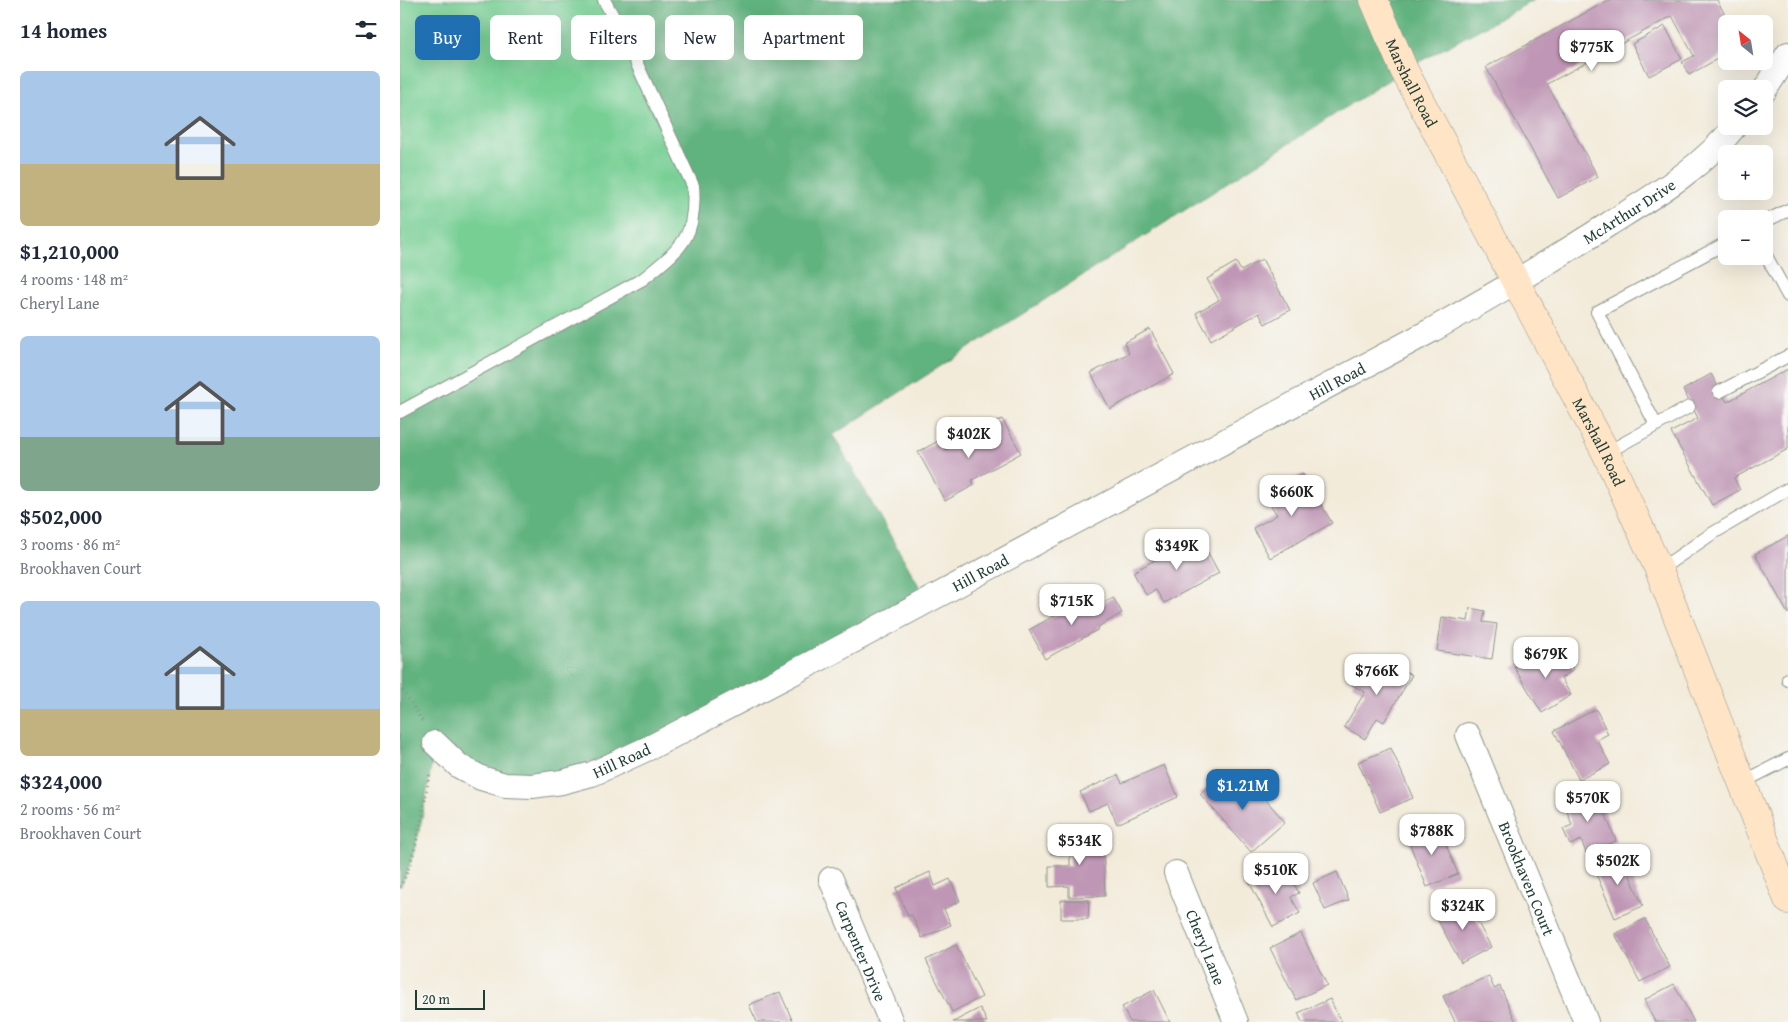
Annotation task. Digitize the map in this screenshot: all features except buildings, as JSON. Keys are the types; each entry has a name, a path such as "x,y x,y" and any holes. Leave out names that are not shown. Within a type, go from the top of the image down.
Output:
{"main road":[{"name":"Marshall Road","path":"1374,0 1404,70 1606,453 1659,570 1788,900"}],"street":[{"path":"1771,80 1788,54"},
{"name":"McArthur Drive","path":"1515,283 1654,197 1697,165 1729,135"},
{"name":"Hill Road","path":"435,743 460,766 481,778 505,785 532,786 562,782 592,774 651,747 823,657 1515,283"},
{"name":"Brookhaven Court","path":"1468,735 1586,1022"},
{"name":"Cheryl Lane","path":"1176,872 1236,1022"},
{"name":"Carpenter Drive","path":"831,879 891,1022"}],"lane":[{"path":"400,412 643,279 678,251 692,227 693,186 625,38 604,0"},
{"path":"1773,218 1788,210"},
{"path":"1656,425 1596,312 1718,246"},
{"path":"1771,265 1788,296"},
{"path":"1719,392 1788,356"},
{"path":"1606,453 1689,407"},
{"path":"1659,570 1710,535 1788,489"},
{"path":"1743,782 1788,759"}],"path":[{"path":"400,686 435,743 421,819 406,876 400,887"}],"green space":[{"path":"400,0 604,0 611,15 571,15 571,60 633,60 693,186 692,227 643,279 400,412"},
{"path":"604,0 1534,0 1404,70 833,435 927,600 651,747 505,785 435,744 418,836 407,872 400,887 400,412 643,279 678,251 694,204 630,60 655,60 655,15 611,15"}]}
